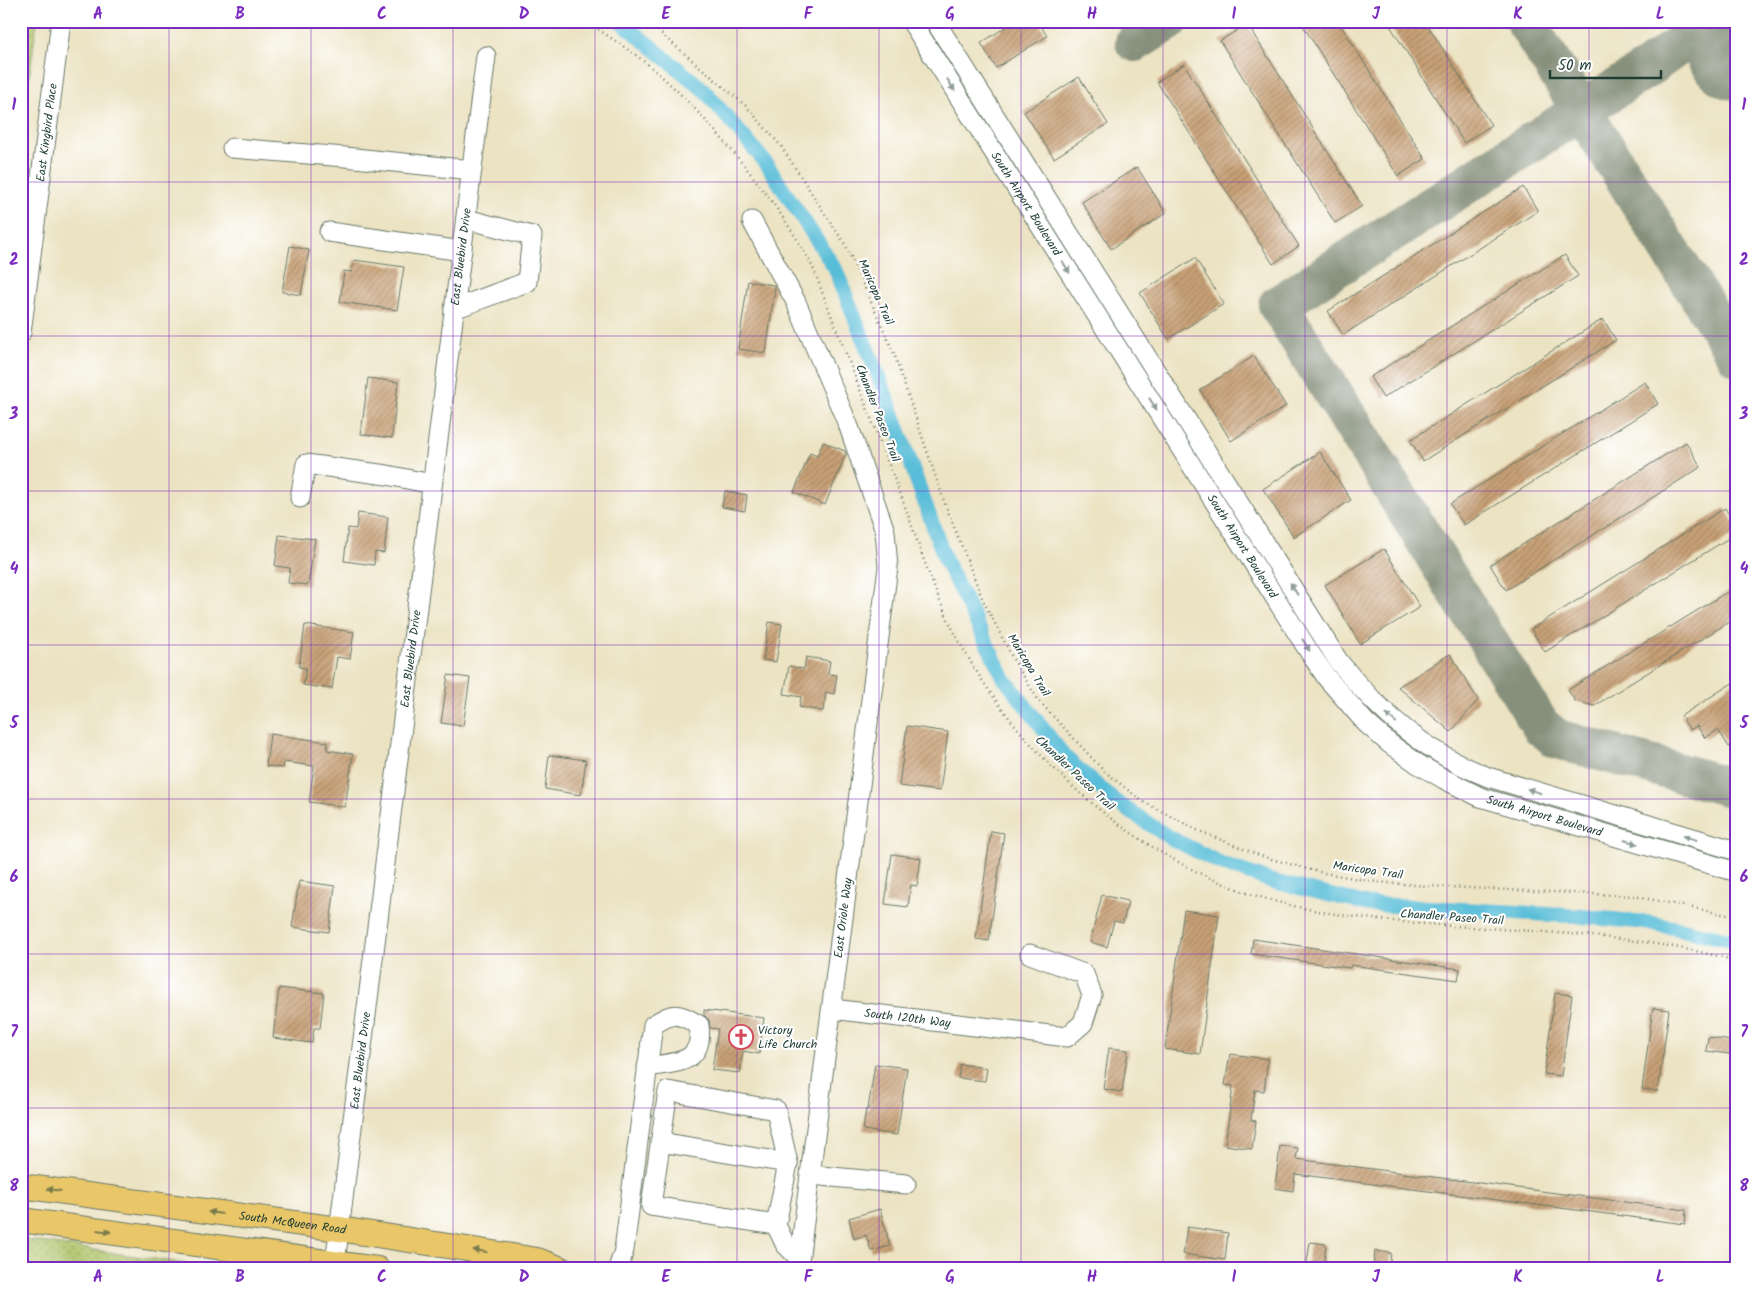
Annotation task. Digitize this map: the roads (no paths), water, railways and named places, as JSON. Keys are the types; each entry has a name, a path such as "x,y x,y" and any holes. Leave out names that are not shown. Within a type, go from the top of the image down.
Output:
{"main road":[{"name":"South McQueen Road","path":"21,1186 340,1229 537,1260 561,1269"},
{"path":"21,1220 377,1269"}],"street":[{"name":"East Kingbird Place","path":"21,333 61,21"},
{"name":"South Airport Boulevard","path":"911,21 1310,653 1346,702 1366,723 1390,744 1418,764 1480,796 1737,872"},
{"name":"South Airport Boulevard","path":"939,27 1339,662 1360,688 1408,732 1438,754 1464,768 1558,799 1737,851"},
{"path":"925,44 939,27"},
{"name":"East Bluebird Drive","path":"335,1263 486,56"},
{"path":"232,148 472,170"},
{"path":"454,309 527,282 532,236 466,219"},
{"name":"East Oriole Way","path":"752,221 796,302 849,427 885,531 888,567 811,1175 798,1263"},
{"path":"329,232 462,251"},
{"path":"300,498 306,464 387,475 432,484"},
{"path":"1551,818 1558,799"},
{"name":"South 120th Way","path":"832,1009 1067,1037 1083,1023 1092,995 1084,974 1030,954"},
{"path":"618,1269 624,1250 647,1067"},
{"path":"776,1225 651,1206 668,1091 776,1110 788,1163 776,1225 785,1244 798,1263"},
{"path":"660,1142 788,1163"},
{"path":"811,1175 906,1184"}],"waterway":[{"path":"620,21 704,90 766,163 835,268 892,411 946,562 1004,678 1065,757 1116,802 1167,836 1220,863 1271,881 1367,904 1577,916 1651,923 1737,941"}],"place":[{"name":"Victory Life Church","path":"741,1037"}]}
